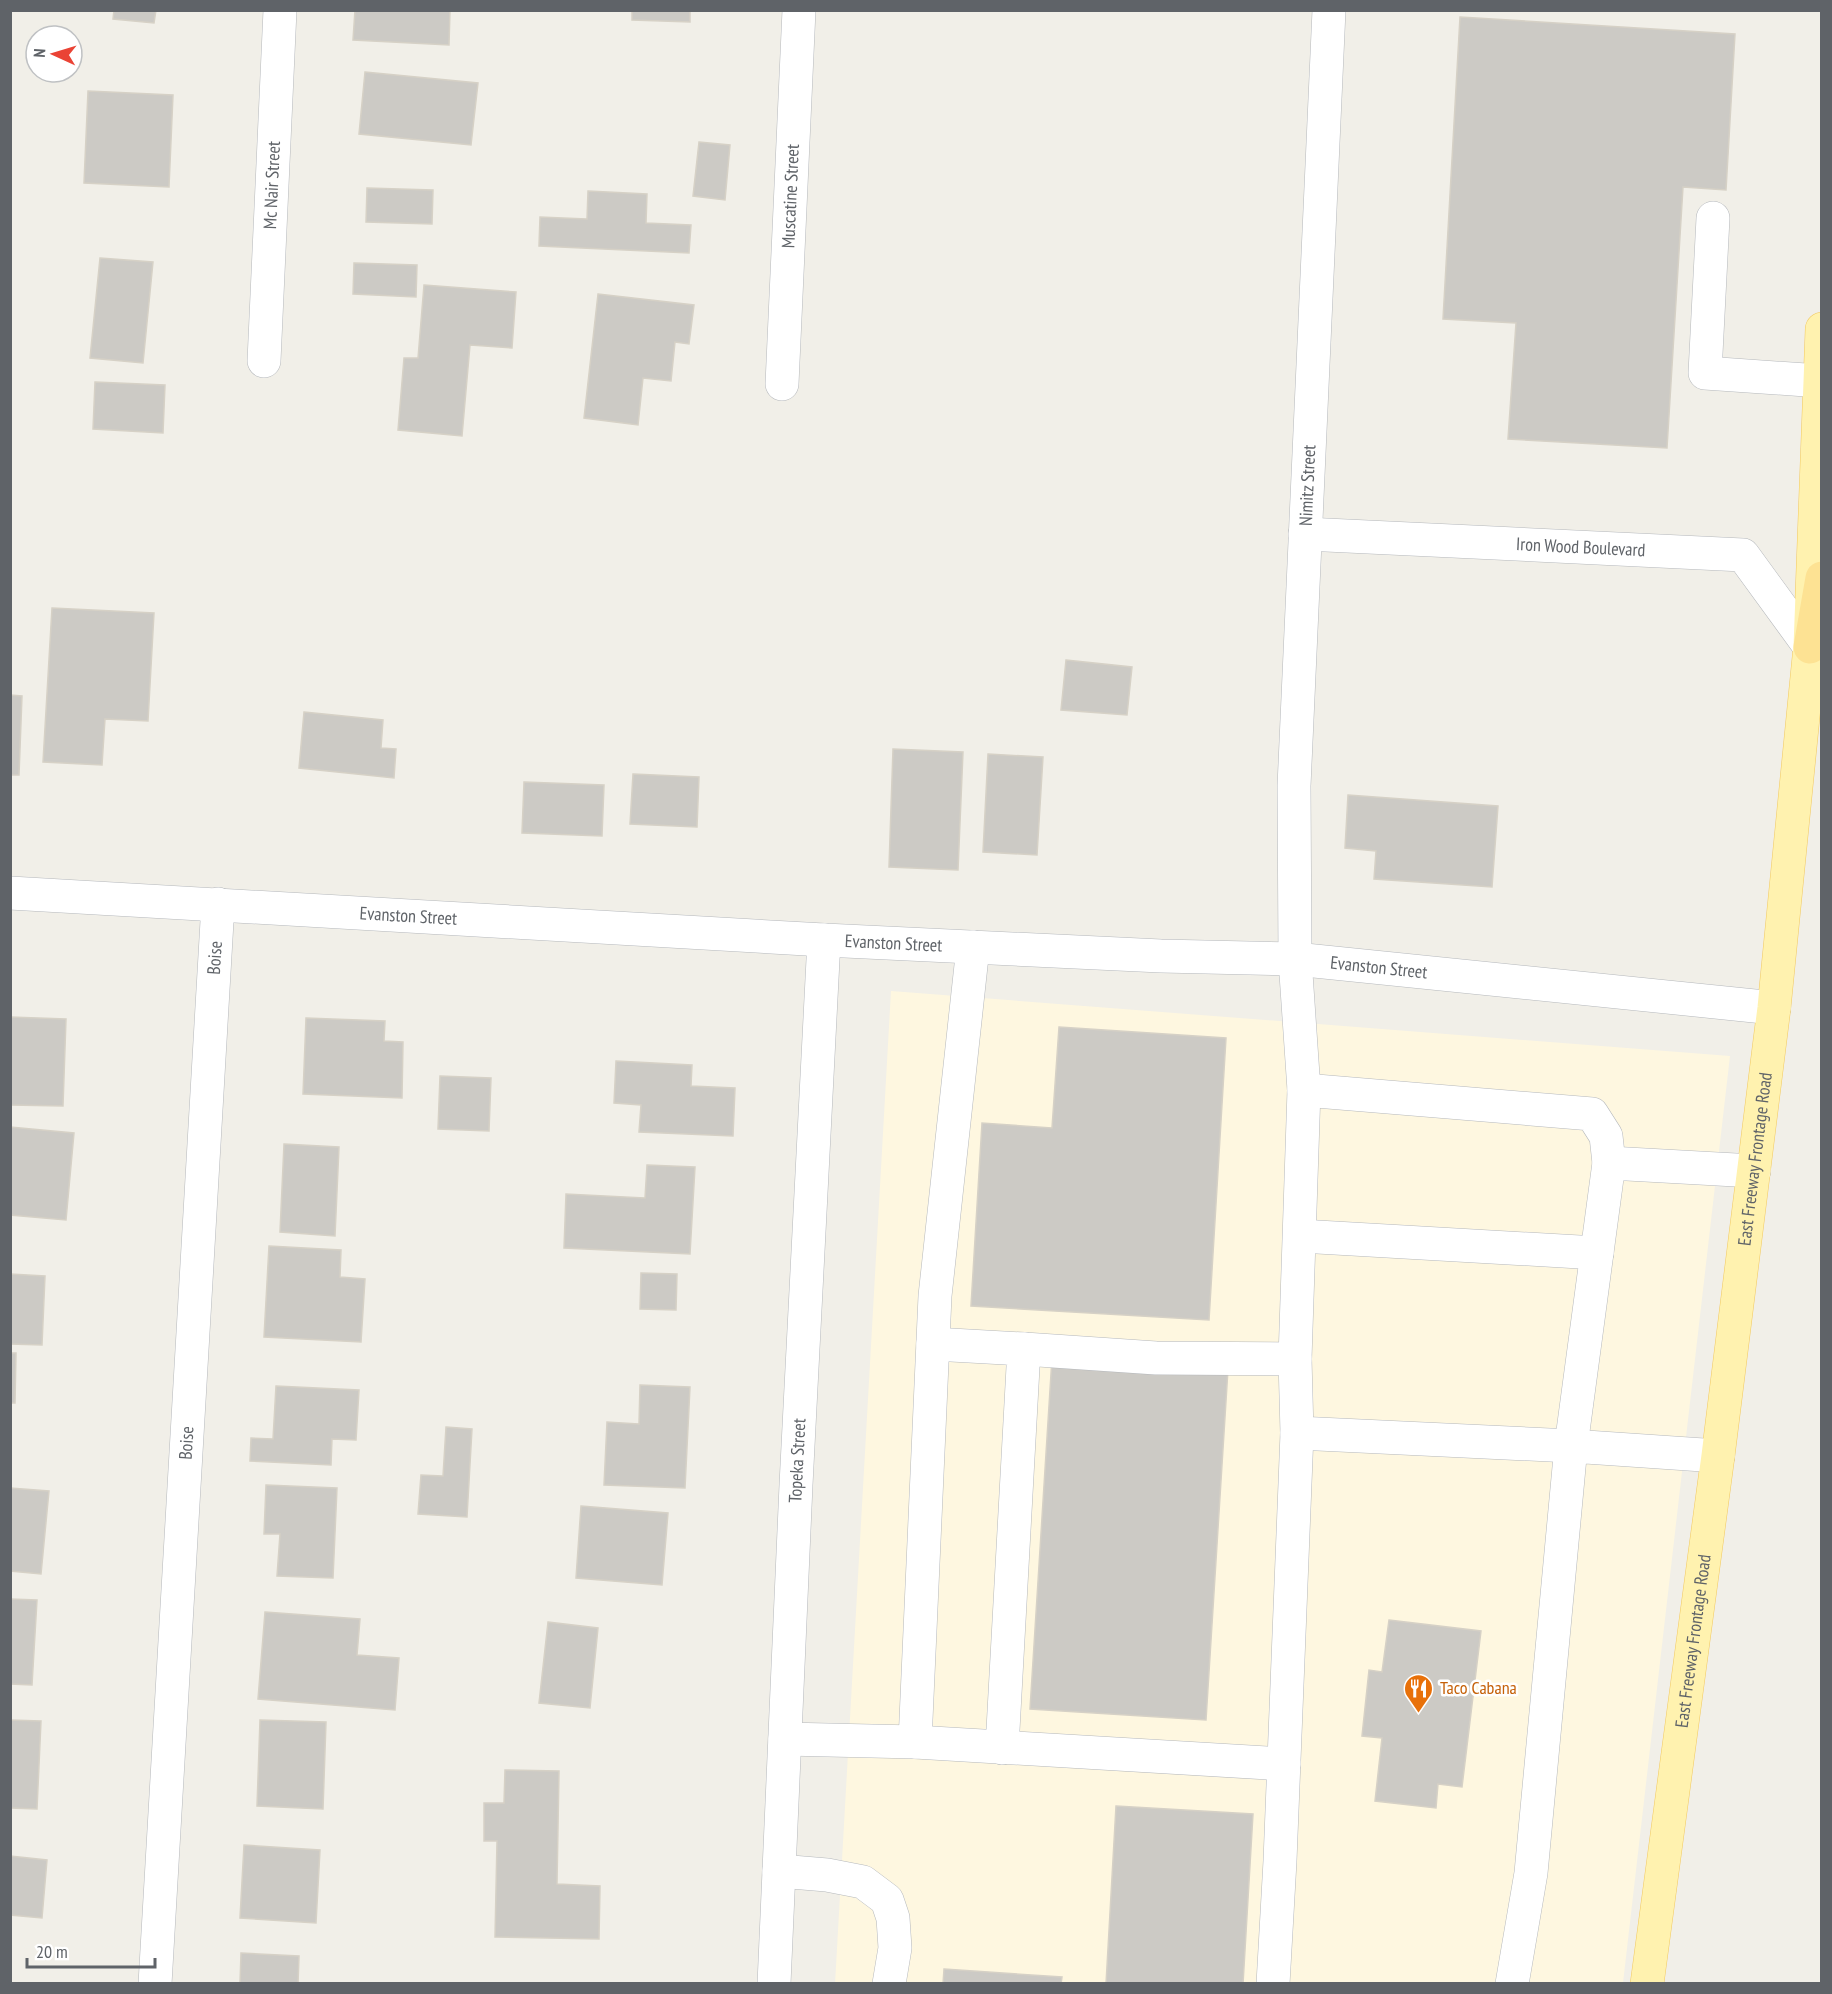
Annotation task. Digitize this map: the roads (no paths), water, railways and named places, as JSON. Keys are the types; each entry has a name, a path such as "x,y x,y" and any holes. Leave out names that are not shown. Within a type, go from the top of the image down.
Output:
{"highway":[{"path":"1810,647 1821,578"}],"main road":[{"name":"East Freeway Frontage Road","path":"1647,1983 1718,1456 1774,1008 1810,647 1821,329"}],"street":[{"name":"Mc Nair Street","path":"264,361 280,10"},
{"name":"Muscatine Street","path":"782,384 799,10"},
{"name":"Nimitz Street","path":"1273,1983 1297,1433 1295,1359 1304,1090 1295,959 1294,786 1329,10"},
{"path":"1713,218 1705,373 1820,381"},
{"name":"Iron Wood Boulevard","path":"1305,534 1743,555 1810,647"},
{"name":"Evanston Street","path":"10,892 824,940 1161,956 1295,959 1774,1008"},
{"name":"Boise","path":"156,1983 219,904"},
{"name":"Topeka Street","path":"774,1983 824,940"},
{"path":"915,1742 935,1296 973,947"},
{"path":"1304,1090 1592,1114 1606,1136 1609,1163 1570,1446 1531,1873 1512,1983"},
{"path":"1609,1163 1754,1171"},
{"path":"1300,1236 1597,1253"},
{"path":"933,1344 1155,1358 1295,1359"},
{"path":"1002,1748 1024,1349"},
{"path":"1297,1433 1570,1446 1718,1456"},
{"path":"785,1739 915,1742 1284,1764"},
{"path":"779,1871 827,1875 862,1882 887,1900 893,1918 895,1948 889,1983"}],"place":[{"name":"Taco Cabana","path":"1419,1714"}]}
